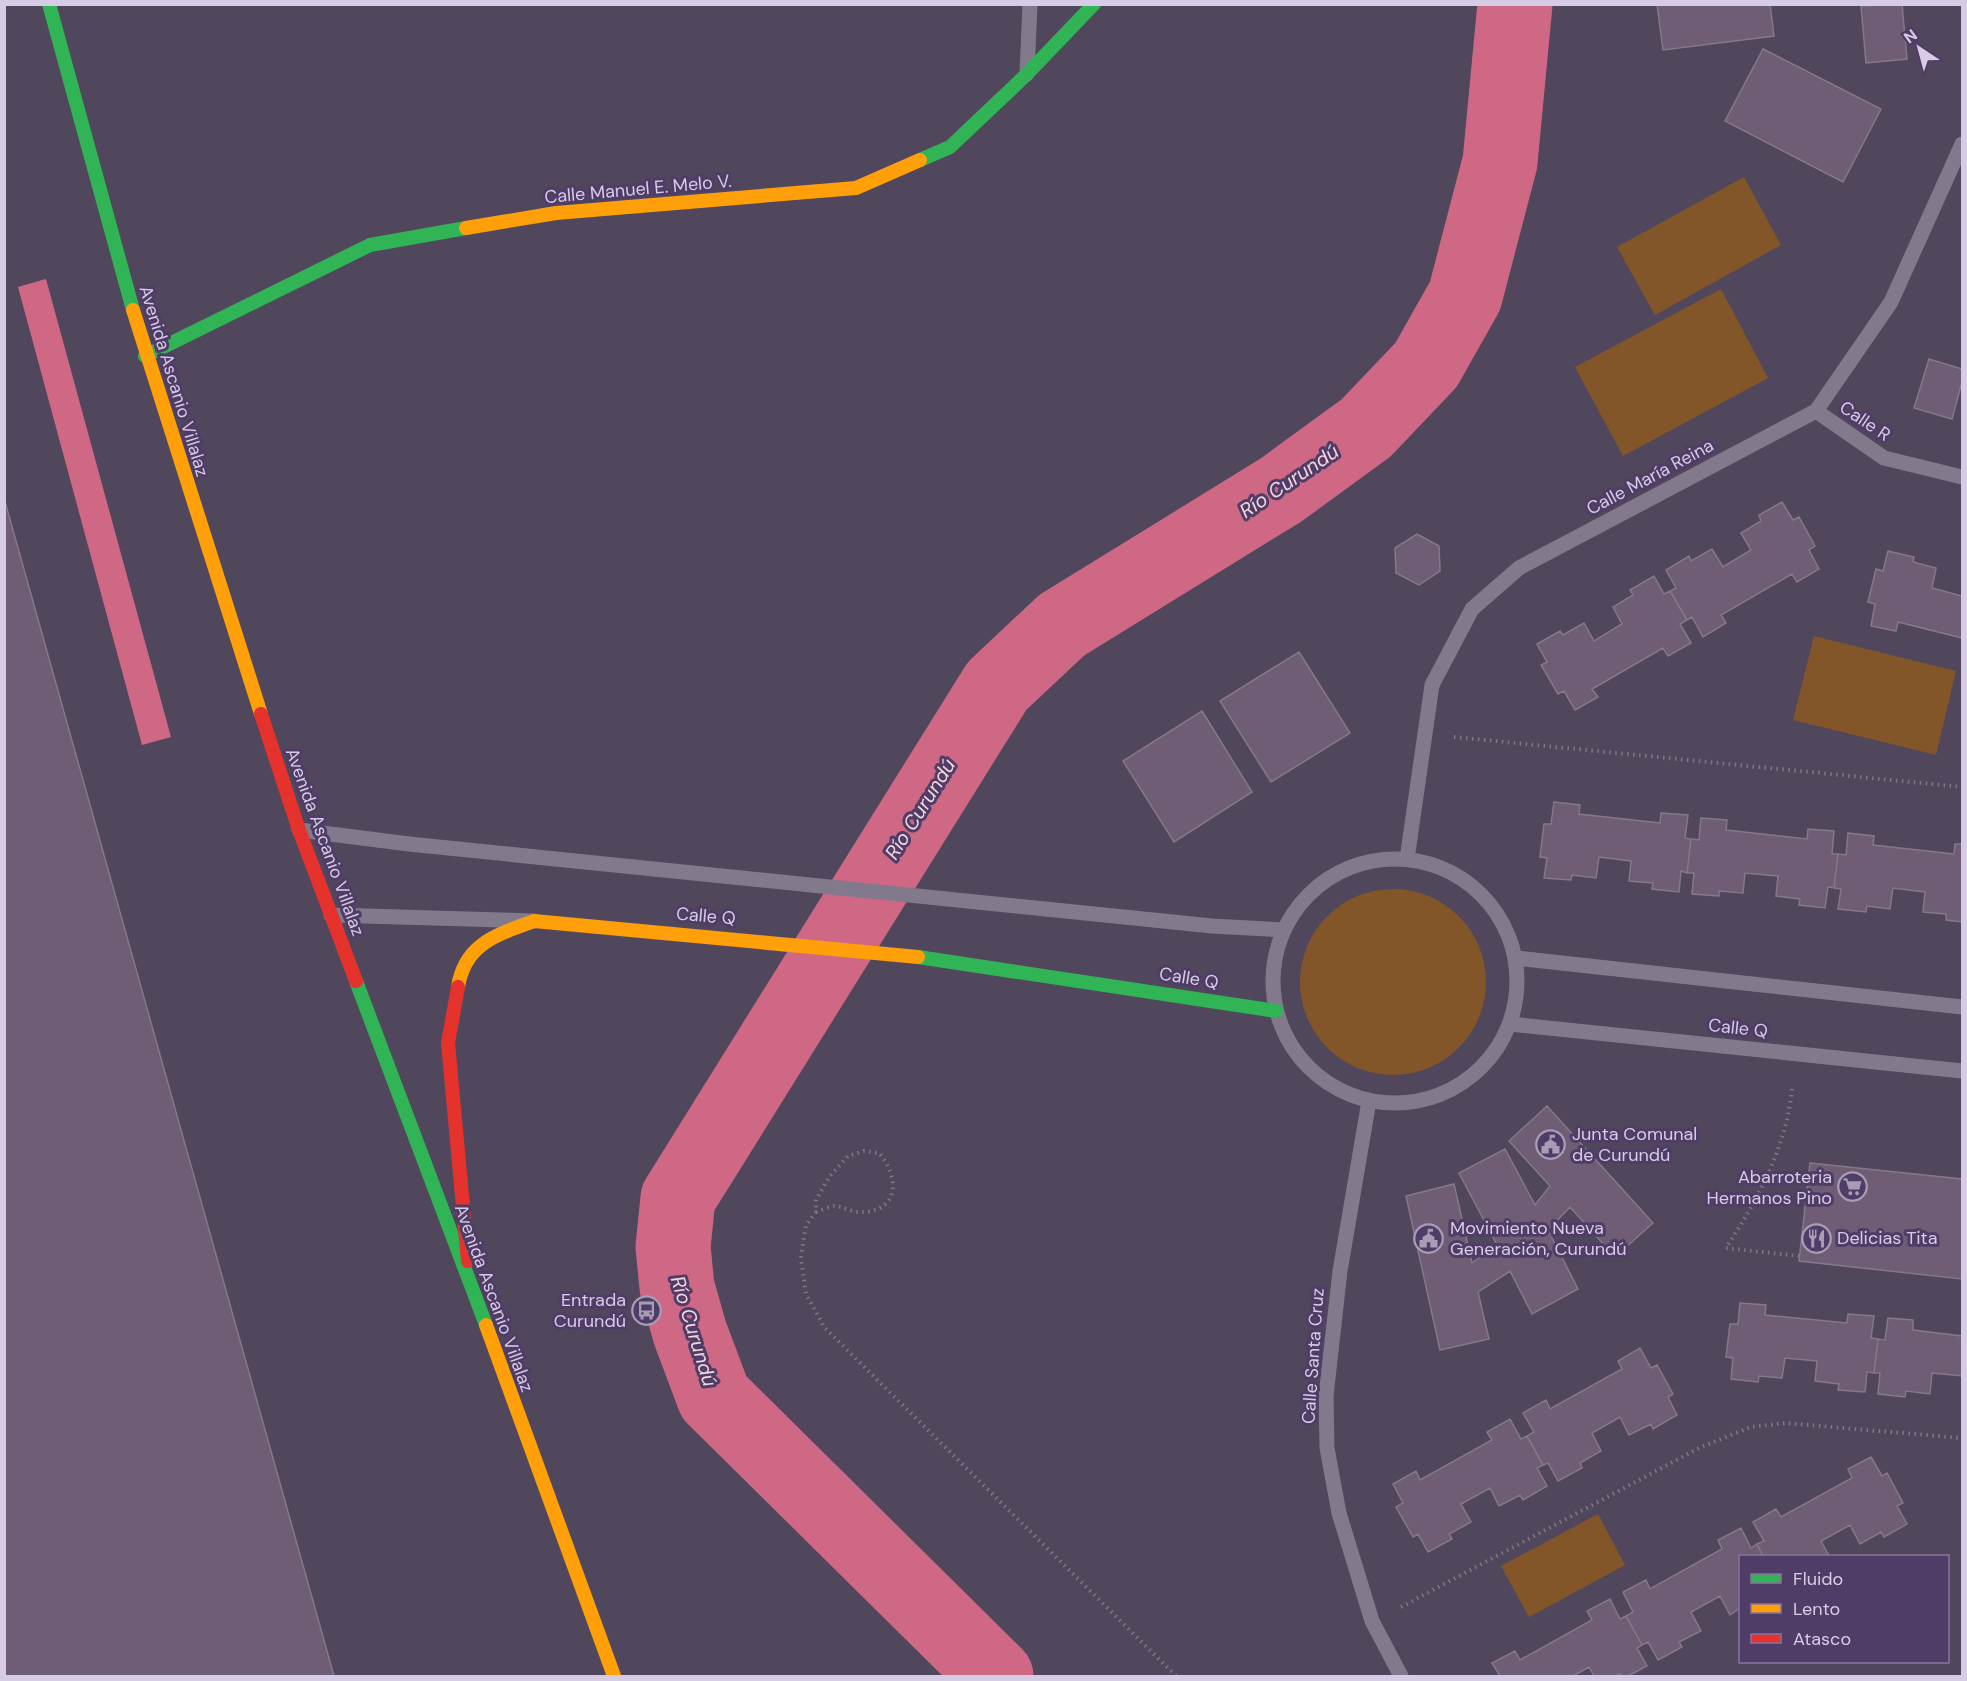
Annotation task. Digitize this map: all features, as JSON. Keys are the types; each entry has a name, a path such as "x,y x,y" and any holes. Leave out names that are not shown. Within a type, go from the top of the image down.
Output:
{"street":[{"name":"Avenida Ascanio Villalaz","path":"48,4 145,356 299,830 470,1282 614,1677"},
{"path":"1027,74 1030,4"},
{"name":"Calle Manuel E. Melo V.","path":"145,356 370,245 556,213 856,188 950,147 1027,74 1094,4"},
{"name":"Calle María Reina","path":"1407,859 1432,685 1472,609 1519,568 1816,411 1892,303 1962,144"},
{"name":"Calle R","path":"1816,411 1884,458 1962,477"},
{"path":"299,830 409,844 1212,926 1284,930"},
{"path":"1407,859 1438,866 1466,881 1489,901 1506,928 1516,958 1517,991 1510,1023 1493,1054 1468,1079 1437,1095 1403,1103 1369,1101 1343,1092 1319,1078 1300,1059 1276,1011 1273,984 1276,956 1284,930 1305,899 1334,875 1370,862 1407,859"},
{"path":"331,915 534,921"},
{"name":"Calle Q","path":"470,1282 448,1043 459,973 483,940 534,921 751,939 915,956 1276,1011"},
{"path":"1516,958 1962,1007"},
{"name":"Calle Q","path":"1510,1023 1962,1071"},
{"name":"Calle Santa Cruz","path":"1369,1101 1340,1271 1326,1396 1327,1448 1339,1514 1372,1621 1401,1677"}],"path":[{"path":"1454,737 1962,787"},
{"path":"1792,1089 1789,1120 1772,1166 1726,1248 1799,1256"},
{"path":"816,1212 816,1200 830,1177 848,1156 864,1151 879,1153 890,1165 892,1195 884,1205 862,1212 834,1206 816,1212 806,1225 801,1257 806,1294 824,1327 1176,1677"},
{"path":"1401,1607 1701,1447 1751,1427 1785,1423 1962,1438"}],"shaded area":[{"path":"1744,177 1781,245 1655,315 1617,247"},
{"path":"46,279 171,737 142,745 18,287"},
{"path":"1721,289 1768,378 1623,456 1575,367"},
{"path":"1814,636 1956,671 1936,755 1793,720"},
{"path":"1393,889 1429,896 1459,916 1479,946 1486,982 1479,1018 1459,1048 1429,1068 1393,1075 1357,1068 1327,1048 1307,1018 1300,982 1307,946 1327,916 1357,896"},
{"path":"1598,1514 1625,1565 1529,1617 1501,1566"}],"building":[{"path":"1657,4 1770,4 1774,36 1663,50"},
{"path":"1902,4 1907,59 1866,63 1861,6"},
{"path":"1763,49 1881,109 1843,182 1725,121"},
{"path":"1929,359 1962,369 1962,382 1952,419 1914,408"},
{"path":"4,498 334,1676 4,1676"},
{"path":"1782,502 1793,520 1799,517 1815,546 1809,550 1819,569 1797,582 1792,574 1721,615 1726,623 1703,637 1692,617 1687,620 1670,591 1676,588 1666,570 1689,556 1691,561 1712,549 1723,567 1751,550 1741,533 1761,521 1759,515"},
{"path":"1417,534 1439,546 1440,571 1419,585 1396,573 1395,548"},
{"path":"1888,551 1914,557 1913,562 1936,568 1932,588 1962,596 1962,638 1898,622 1896,631 1871,626 1875,604 1868,602 1876,569 1883,571"},
{"path":"1654,576 1664,594 1670,591 1687,620 1680,624 1691,643 1668,656 1663,648 1592,689 1598,697 1575,710 1564,691 1558,694 1541,665 1547,662 1537,644 1560,631 1563,635 1584,623 1594,641 1622,624 1613,607 1633,595 1630,590"},
{"path":"1299,652 1350,733 1271,782 1220,701"},
{"path":"1202,711 1252,792 1174,842 1123,761"},
{"path":"1554,802 1580,805 1579,814 1660,823 1661,813 1688,815 1685,838 1691,839 1687,873 1681,871 1679,892 1652,889 1653,883 1629,881 1631,861 1599,857 1596,878 1572,875 1571,880 1544,878 1547,858 1540,857 1544,824 1551,824"},
{"path":"1701,818 1727,820 1726,830 1807,839 1808,829 1834,831 1832,854 1838,854 1834,888 1828,887 1825,908 1799,905 1800,899 1776,896 1778,876 1745,873 1743,893 1719,891 1719,896 1692,894 1694,873 1687,873 1691,839 1699,840"},
{"path":"1848,833 1874,836 1873,845 1954,854 1955,844 1962,844 1962,922 1946,920 1946,914 1923,912 1925,892 1893,888 1890,909 1867,906 1866,912 1838,909 1841,889 1834,888 1838,854 1846,855"},
{"path":"1547,1106 1653,1223 1615,1257 1570,1207 1548,1230 1578,1289 1532,1314 1510,1271 1478,1292 1489,1339 1440,1350 1406,1196 1454,1184 1472,1263 1497,1245 1459,1173 1505,1149 1535,1205 1550,1186 1509,1141"},
{"path":"1810,1163 1962,1179 1962,1279 1799,1261"},
{"path":"1740,1303 1766,1305 1765,1315 1847,1323 1848,1314 1874,1316 1871,1338 1878,1339 1874,1373 1867,1372 1865,1392 1838,1390 1839,1384 1815,1381 1817,1361 1785,1358 1782,1378 1759,1376 1758,1382 1731,1379 1733,1358 1726,1357 1730,1324 1738,1324"},
{"path":"1888,1318 1913,1320 1913,1330 1962,1336 1962,1376 1932,1373 1930,1394 1906,1391 1905,1397 1878,1394 1880,1373 1874,1373 1878,1339 1885,1340"},
{"path":"1640,1348 1651,1368 1657,1365 1673,1394 1668,1397 1677,1415 1653,1429 1651,1424 1629,1435 1620,1417 1592,1433 1601,1451 1580,1463 1582,1468 1558,1481 1548,1463 1543,1465 1527,1436 1534,1432 1523,1413 1546,1400 1550,1409 1622,1369 1618,1361"},
{"path":"1510,1419 1521,1439 1527,1436 1543,1465 1537,1468 1547,1486 1523,1500 1520,1495 1499,1506 1490,1488 1461,1504 1471,1522 1449,1534 1452,1539 1428,1552 1418,1534 1413,1537 1396,1507 1403,1503 1393,1484 1416,1471 1420,1480 1492,1440 1487,1432"},
{"path":"1871,1457 1882,1476 1887,1473 1903,1503 1897,1506 1907,1524 1884,1537 1881,1532 1860,1544 1850,1525 1821,1541 1828,1555 1762,1555 1757,1544 1764,1541 1753,1522 1776,1509 1781,1517 1852,1478 1848,1469"},
{"path":"1741,1528 1751,1548 1757,1544 1762,1555 1739,1555 1739,1609 1730,1615 1720,1596 1691,1612 1701,1631 1679,1642 1682,1647 1658,1660 1648,1642 1642,1645 1626,1616 1633,1612 1623,1592 1646,1580 1650,1589 1722,1549 1718,1540"},
{"path":"1610,1599 1620,1619 1626,1616 1642,1645 1637,1648 1647,1666 1628,1676 1620,1674 1594,1676 1589,1667 1573,1676 1500,1676 1492,1663 1515,1651 1520,1660 1592,1620 1587,1611"}],"waterway":[{"name":"Río Curundú","path":"996,1676 714,1397 690,1333 677,1287 673,1247 678,1198 997,686 1062,625 1281,490 1366,428 1426,365 1465,296 1500,162 1515,4"}],"traffic: fast":[{"path":"49,4 133,310"},
{"path":"920,160 950,147 1027,74 1094,4"},
{"path":"145,356 370,245 466,228"},
{"path":"918,957 1276,1011"},
{"path":"356,981 486,1325"}],"traffic: slow":[{"path":"466,228 556,213 856,188 920,160"},
{"path":"133,310 261,714"},
{"path":"458,987 462,972 475,950 496,936 534,921 918,957"},
{"path":"486,1325 614,1676"}],"traffic: jam":[{"path":"261,714 299,830 356,981"},
{"path":"458,987 448,1043 468,1261"}],"place":[{"name":"Junta Comunal de Curundú","path":"1551,1144"},
{"name":"Abarroteria Hermanos Pino","path":"1853,1187"},
{"name":"Movimiento Nueva Generación, Curundú","path":"1429,1238"},
{"name":"Delicias Tita","path":"1816,1238"},
{"name":"Entrada Curundú","path":"647,1310"}]}
